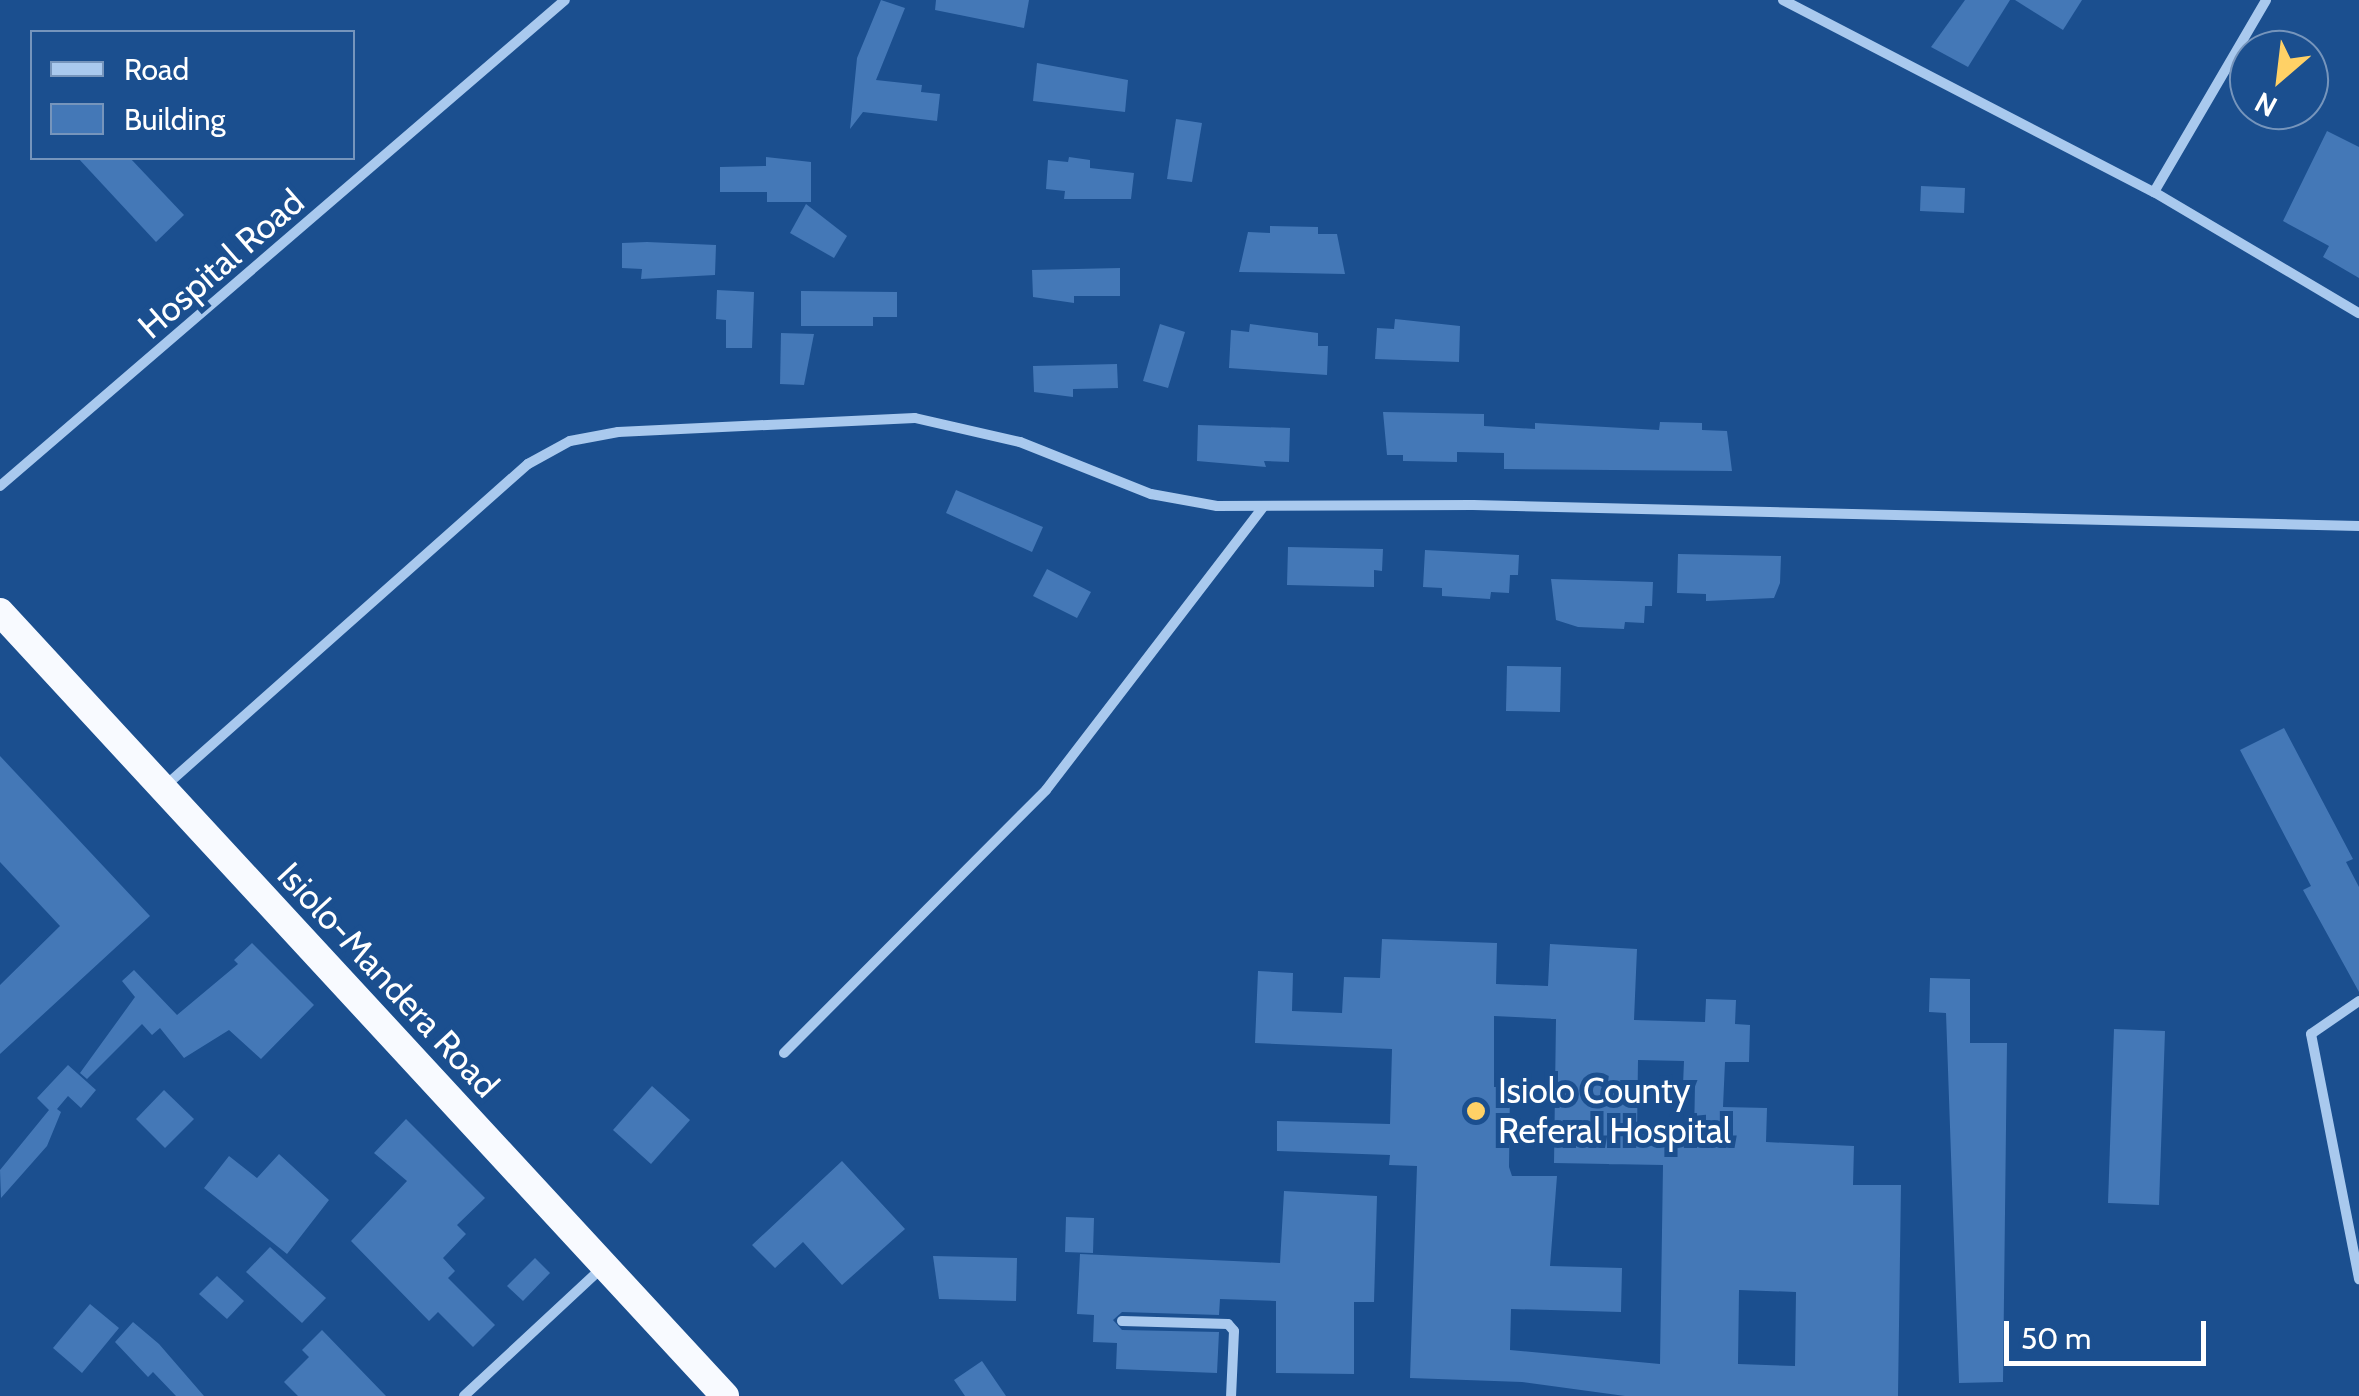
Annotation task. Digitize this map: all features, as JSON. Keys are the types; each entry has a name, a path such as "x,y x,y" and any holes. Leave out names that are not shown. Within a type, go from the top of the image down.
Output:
{"highway":[{"name":"Isiolo-Mandera Road","path":"0,612 159,791 725,1396"}],"street":[{"name":"Hospital Road","path":"0,486 565,0"},
{"path":"1783,0 2154,192 2359,313"},
{"path":"2154,192 2266,0"},
{"path":"159,791 528,464 570,441 747,423 915,418 1020,442 1152,494 1217,506 2359,526"},
{"path":"784,1053 1046,790 1264,506"},
{"path":"2359,1001 2311,1034 2359,1279"},
{"path":"464,1396 604,1266"},
{"path":"1122,1321 1228,1324 1234,1331 1231,1396"}],"building":[{"path":"881,0 905,8 876,80 922,85 921,92 940,94 937,121 863,112 850,129 857,58"},
{"path":"936,0 1029,0 1024,28 935,10"},
{"path":"1965,0 2010,0 1968,67 1931,47"},
{"path":"2015,0 2082,0 2063,30"},
{"path":"1037,63 1128,80 1125,112 1033,101"},
{"path":"1176,119 1202,123 1192,182 1167,179"},
{"path":"2327,131 2359,147 2359,278 2323,257 2329,246 2283,221"},
{"path":"766,157 811,162 811,202 767,202 767,192 720,192 720,167 766,166"},
{"path":"1069,157 1090,160 1090,168 1134,173 1131,199 1064,199 1065,191 1046,189 1048,160 1068,162"},
{"path":"80,160 132,160 184,215 156,242"},
{"path":"1921,186 1965,188 1964,213 1920,211"},
{"path":"806,204 847,236 834,258 790,233"},
{"path":"1270,226 1318,227 1318,234 1337,234 1345,274 1239,272 1248,232 1270,233"},
{"path":"622,243 716,245 715,275 641,279 642,269 622,268"},
{"path":"1120,268 1120,296 1074,296 1074,303 1033,297 1032,270"},
{"path":"717,290 754,292 752,348 726,348 726,320 716,319"},
{"path":"801,291 897,292 897,317 873,317 873,326 801,326"},
{"path":"1395,319 1460,326 1459,362 1375,359 1377,328 1394,329"},
{"path":"1160,324 1185,332 1168,388 1143,381"},
{"path":"1250,324 1318,333 1318,346 1328,346 1327,375 1229,368 1231,330 1249,332"},
{"path":"781,333 814,334 804,385 780,384"},
{"path":"1117,364 1118,388 1073,389 1073,397 1034,392 1033,366"},
{"path":"1383,412 1484,414 1484,426 1535,429 1535,423 1659,430 1660,422 1702,423 1702,430 1727,431 1732,471 1504,469 1504,453 1457,452 1457,462 1403,461 1403,455 1387,455"},
{"path":"1198,425 1290,428 1289,462 1264,461 1266,467 1197,461"},
{"path":"956,490 1043,527 1032,552 946,513"},
{"path":"1288,547 1383,549 1382,571 1374,570 1374,587 1287,585"},
{"path":"1425,550 1519,555 1518,575 1510,575 1509,593 1491,592 1490,599 1442,596 1442,588 1423,587"},
{"path":"1678,554 1781,556 1780,583 1774,598 1706,601 1706,594 1677,593"},
{"path":"1047,569 1091,592 1077,618 1033,596"},
{"path":"1551,579 1653,582 1652,606 1645,606 1644,623 1625,622 1624,629 1578,627 1556,620"},
{"path":"1507,666 1561,667 1560,712 1506,711"},
{"path":"2284,728 2353,859 2346,862 2359,887 2359,992 2303,890 2311,886 2240,750"},
{"path":"0,756 150,916 0,1054 0,985 60,926 0,862"},
{"path":"1382,939 1497,943 1496,984 1548,986 1550,944 1637,949 1634,1020 1705,1022 1706,999 1736,1000 1735,1024 1750,1025 1749,1062 1725,1062 1723,1107 1767,1108 1766,1142 1854,1146 1853,1185 1901,1185 1898,1396 1625,1396 1522,1382 1410,1378 1417,1166 1389,1165 1390,1155 1277,1151 1277,1121 1390,1124 1392,1049 1255,1043 1258,971 1293,973 1292,1011 1342,1013 1344,977 1380,978","holes":["1494,1016 1556,1019 1554,1163 1663,1165 1660,1364 1510,1350 1511,1309 1621,1312 1622,1268 1550,1266 1557,1176 1512,1176 1510,1087 1494,1087","1638,1060 1684,1061 1683,1085 1695,1085 1694,1136 1637,1134","1739,1290 1796,1292 1795,1366 1738,1364"]},
{"path":"252,943 314,1005 261,1059 229,1030 184,1058 160,1028 152,1035 142,1024 87,1079 80,1073 135,997 122,981 134,970 177,1015 238,964 234,960"},
{"path":"1930,978 1970,979 1970,1043 2007,1043 2003,1382 1959,1383 1946,1013 1929,1012"},
{"path":"2114,1029 2165,1031 2159,1205 2108,1203"},
{"path":"68,1065 96,1090 81,1108 68,1096 57,1109 61,1112 47,1146 1,1198 0,1170 49,1110 37,1098"},
{"path":"652,1086 690,1120 651,1164 613,1130"},
{"path":"164,1090 194,1119 165,1148 136,1119"},
{"path":"406,1119 485,1198 457,1225 466,1234 443,1258 455,1271 448,1278 495,1325 473,1347 438,1312 429,1321 351,1241 407,1181 374,1153"},
{"path":"279,1154 329,1200 287,1254 204,1188 229,1156 257,1178"},
{"path":"842,1161 905,1229 842,1285 803,1242 775,1268 752,1245"},
{"path":"1284,1191 1377,1196 1374,1302 1354,1302 1354,1374 1276,1373 1276,1301 1220,1299 1219,1315 1122,1312 1113,1320 1122,1330 1219,1332 1217,1373 1116,1369 1117,1343 1093,1342 1094,1315 1077,1314 1080,1254 1280,1263"},
{"path":"1066,1217 1094,1218 1093,1253 1065,1252"},
{"path":"270,1247 326,1298 302,1323 246,1272"},
{"path":"933,1256 1017,1258 1016,1301 939,1299"},
{"path":"535,1258 550,1273 523,1301 507,1286"},
{"path":"217,1276 244,1301 227,1319 199,1294"},
{"path":"90,1304 119,1328 82,1373 53,1348"},
{"path":"133,1322 159,1344 204,1396 176,1396 153,1372 148,1377 115,1342"},
{"path":"322,1330 386,1396 298,1396 284,1382 309,1357 302,1350"},
{"path":"982,1361 1006,1396 965,1396 954,1380"}],"place":[{"name":"Isiolo County Referal Hospital","path":"1476,1111"}]}
